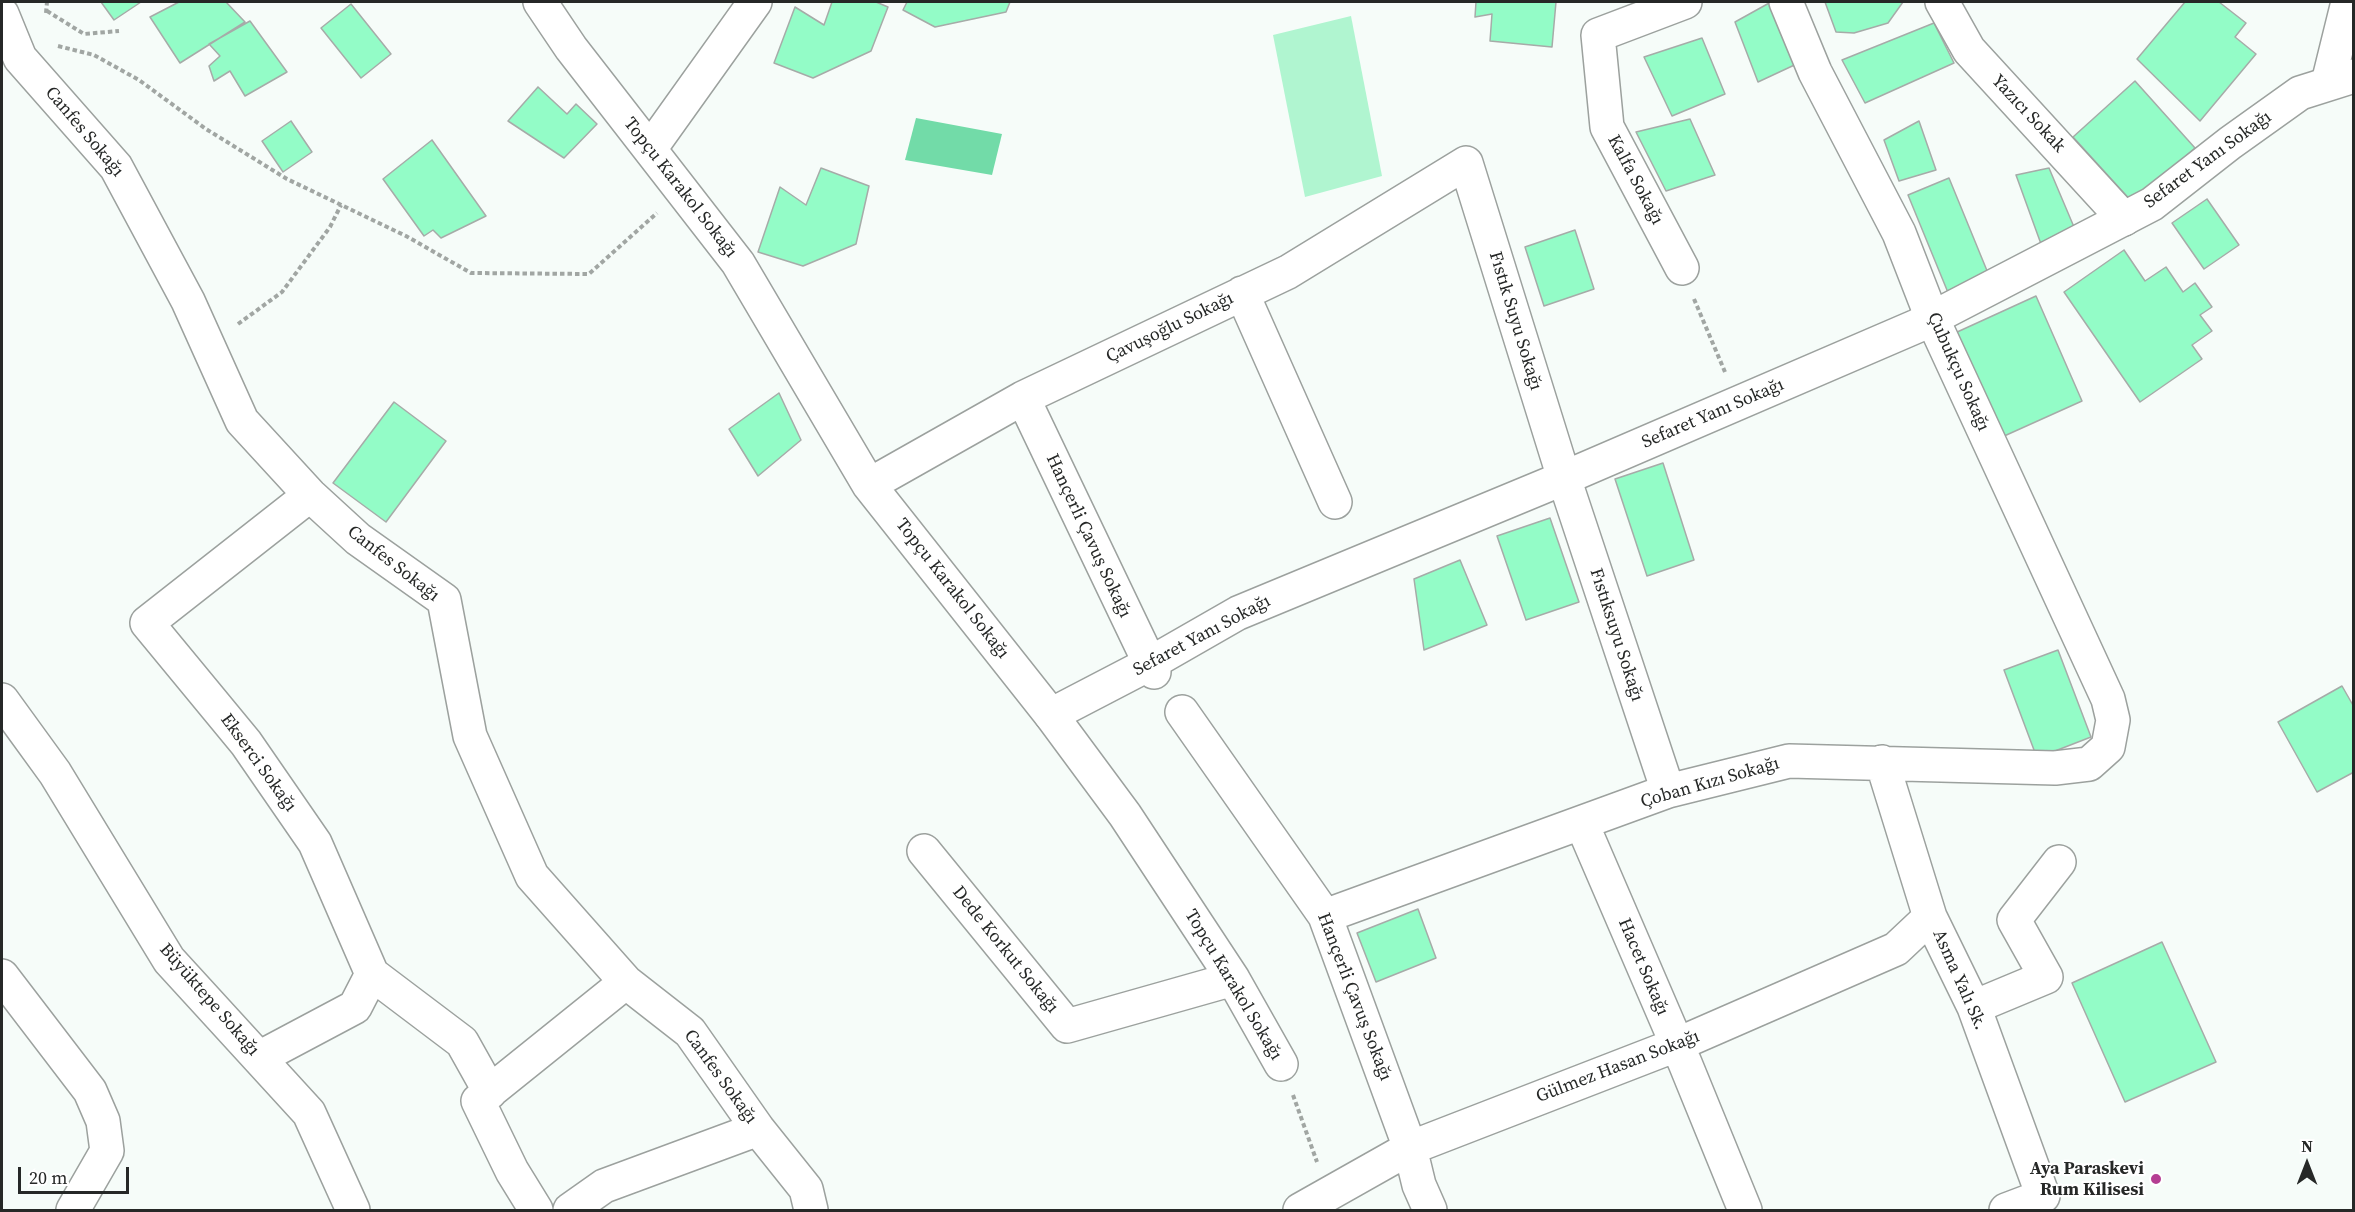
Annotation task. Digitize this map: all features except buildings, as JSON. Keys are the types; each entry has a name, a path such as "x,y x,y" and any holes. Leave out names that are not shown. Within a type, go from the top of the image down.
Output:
{"street":[{"name":"Topçu Karakol Sokağı","path":"540,2 571,48 738,263 869,485 1051,715 1125,815 1233,979 1281,1064"},
{"path":"650,149 755,2"},
{"name":"Kalfa Sokağı","path":"1682,268 1607,128 1598,35 1685,2"},
{"name":"Çubukçu Sokağı","path":"1786,2 1815,72 1899,233 1932,318 2108,699 2113,720 2108,747"},
{"name":"Yazıcı Sokak","path":"1942,2 1969,50 2124,219"},
{"path":"2341,80 2348,2"},
{"name":"Canfes Sokağı","path":"2,14 20,58 116,167 188,301 242,421 310,495 358,539 444,600 470,735 532,876 626,982 690,1032 758,1129 806,1189 811,1210"},
{"name":"Sefaret Yanı Sokağı","path":"1051,715 1152,668 1238,613 1564,478 1932,318 2152,204 2230,143 2300,93 2341,80"},
{"name":"Çavuşoğlu Sokağı","path":"869,485 1023,398 1288,272 1466,163"},
{"name":"Fıstık Suyu Sokağı","path":"1466,163 1564,478"},
{"path":"1242,293 1335,502"},
{"name":"Hançerli Çavuş Sokağı","path":"1023,398 1152,668"},
{"name":"Fıstıksuyu Sokağı","path":"1564,478 1668,791"},
{"name":"Ekserci Sokağı","path":"310,495 147,623 246,743 315,843 372,974"},
{"name":"Büyüktepe Sokağı","path":"2,700 55,773 169,960 309,1113 353,1210"},
{"name":"Hançerli Çavuş Sokağı","path":"1182,712 1325,916 1410,1148 1419,1185 1430,1210"},
{"name":"Çoban Kızı Sokağı","path":"1325,916 1668,791 1789,761 2055,768 2089,764 2108,747"},
{"name":"Asma Yalı Sk.","path":"1882,762 1930,917 1974,1007 2043,1196 2006,1210"},
{"name":"Hacet Sokağı","path":"1582,824 1745,1210"},
{"name":"Dede Korkut Sokağı","path":"924,851 1067,1026 1233,979"},
{"path":"1974,1007 2046,977 2014,920 2059,862"},
{"name":"Gülmez Hasan Sokağı","path":"1300,1210 1410,1148 1676,1045 1896,949 1930,917"},
{"path":"259,1058 355,1007 372,974 462,1042 490,1092"},
{"path":"2,976 90,1091 104,1121 107,1151 73,1210"},
{"path":"536,1210 512,1171 478,1101 626,982"},
{"path":"570,1210 604,1186 758,1129"}],"path":[{"path":"46,11 84,34 119,31"},
{"path":"20,58 45,42 94,55 139,80 206,129 287,179 406,236 471,273 589,274 682,190"},
{"path":"208,346 282,292 330,227 341,205"},
{"path":"1682,268 1738,403"},
{"name":"Topçu Karakol Sokağı","path":"1281,1064 1330,1195"}],"shaded area":[{"path":"1351,16 1382,176 1305,197 1273,35"},
{"path":"916,118 1002,134 992,175 905,160"}],"place":[{"name":"Aya Paraskevi Rum Kilisesi","path":"2156,1179"}]}
